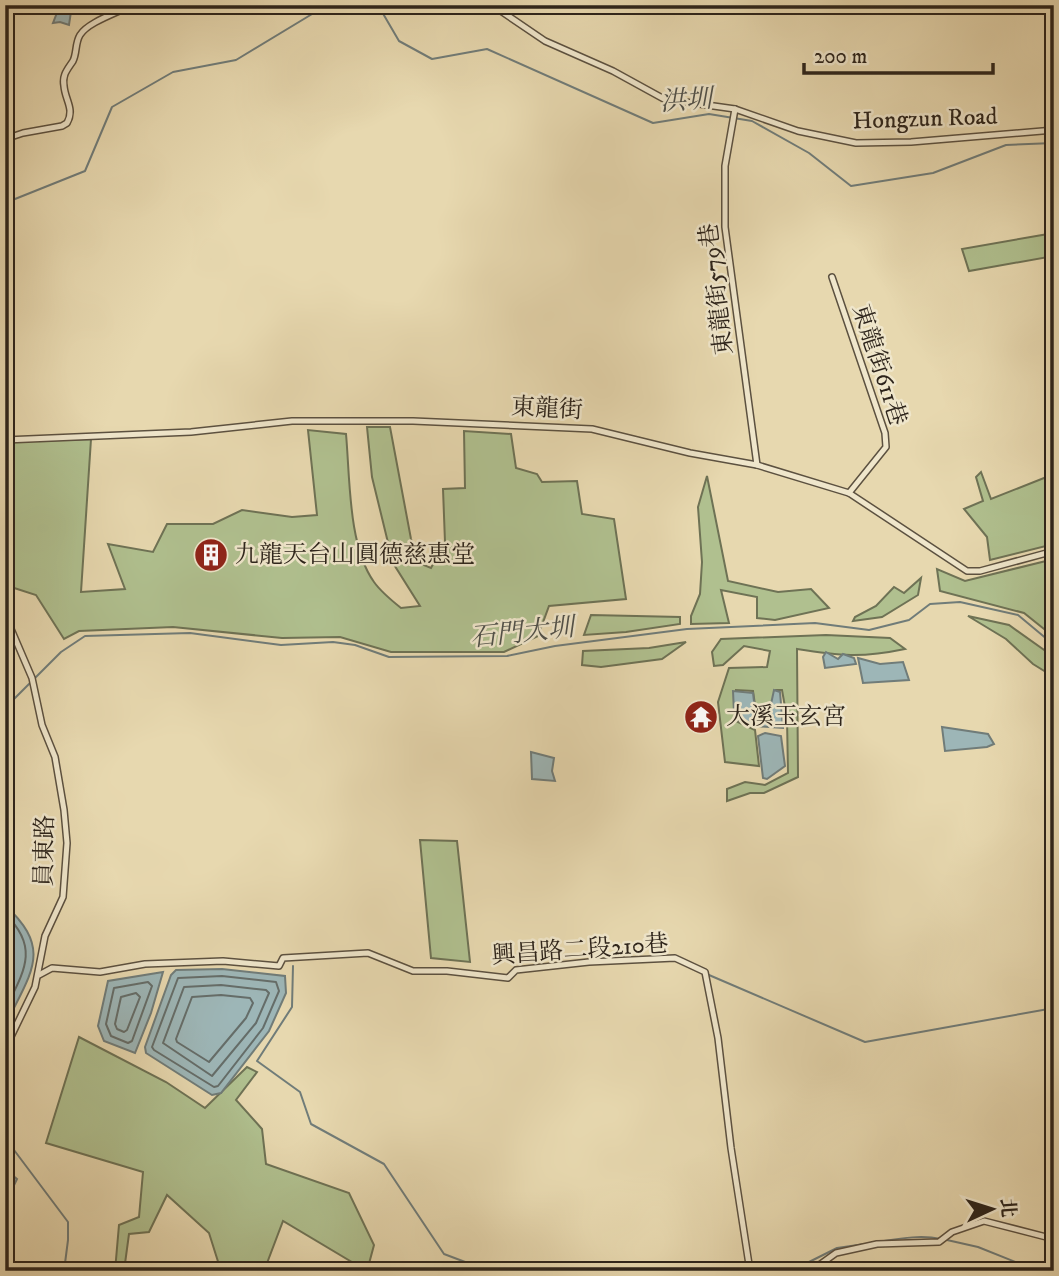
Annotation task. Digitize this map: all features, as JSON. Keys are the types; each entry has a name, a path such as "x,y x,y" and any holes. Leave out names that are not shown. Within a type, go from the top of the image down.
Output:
{"street":[{"path":"5,139 67,123 71,108 64,78 75,55 81,33 92,24 132,5"},
{"name":"Hongzun Road","path":"492,5 545,41 613,71 664,99 735,109 798,131 856,143 911,142 1054,130"},
{"name":"東龍街579巷","path":"735,109 725,166 725,227 757,465"},
{"name":"東龍街611巷","path":"832,277 886,433 887,447 849,493"},
{"name":"東龍街","path":"5,440 191,432 292,421 413,421 592,429 691,453 757,465 849,493 968,570 979,571 1054,551"},
{"name":"員東路","path":"5,615 36,687 42,725 60,778 67,843 63,897 46,936 39,975 30,1000 5,1049"},
{"name":"興昌路二段210巷","path":"39,975 52,968 100,972 145,964 210,961 279,966 283,958 368,953 413,971 447,971 508,978 516,970 589,962 675,958 706,975 718,1038 750,1271"},
{"path":"811,1271 836,1253 877,1244 942,1239 952,1232 984,1220 1054,1239"}],"green space":[{"path":"1054,233 1054,256 969,271 962,249"},
{"path":"367,427 390,427 411,539 419,563 431,568 445,542 443,489 465,488 464,431 511,434 516,468 537,474 542,482 577,481 582,514 614,519 626,599 549,606 538,636 504,652 391,652 340,637 282,638 173,627 79,631 64,639 36,595 11,587 5,595 5,442 91,439 81,592 125,589 108,544 153,552 167,524 213,524 242,510 292,517 317,515 308,430 346,434 352,511 365,567 380,589 401,608 420,606 393,563 372,477"},
{"path":"981,472 991,499 1054,474 1054,544 990,560 987,537 964,509 983,501 976,477"},
{"path":"707,476 728,581 778,592 811,589 829,608 775,620 757,618 757,597 721,590 729,623 691,624 691,616 700,594 702,562 698,507"},
{"path":"1054,559 1054,637 1024,613 940,591 937,569 965,581"},
{"path":"921,578 918,595 882,617 853,621 855,617 876,606 894,587 904,593"},
{"path":"591,615 680,617 680,624 584,635"},
{"path":"968,616 1009,625 1054,657 1054,677 1033,664 1006,639"},
{"path":"826,635 890,638 905,649 851,655 797,649 798,777 764,793 750,793 727,801 727,789 745,782 765,785 788,773 787,718 782,690 776,690 770,712 756,712 753,691 736,690 736,721 755,730 759,766 725,762 718,702 729,668 767,667 770,651 744,646 723,665 714,666 712,652 721,639"},
{"path":"686,642 662,659 601,667 582,665 583,651 649,648"},
{"path":"420,840 457,841 470,962 431,958"},
{"path":"79,1037 166,1082 205,1108 247,1067 257,1072 236,1100 262,1129 266,1164 349,1193 374,1245 367,1271 283,1221 264,1271 221,1271 209,1233 167,1195 149,1232 129,1234 124,1271 115,1271 119,1225 139,1217 143,1172 46,1143"}],"water":[{"path":"60,5 72,5 69,25 53,23"},
{"path":"826,652 838,659 843,654 854,658 856,664 825,668 823,657"},
{"path":"858,658 880,664 903,662 909,680 863,683"},
{"path":"774,690 780,692 783,728 755,726 738,720 734,713 733,691 753,693 756,718 768,718"},
{"path":"942,727 988,734 994,744 945,751"},
{"path":"765,733 781,736 785,766 767,779 763,778 758,736"},
{"path":"531,752 554,758 552,771 555,781 532,779"},
{"path":"5,905 19,920 33,947 30,972 9,1018 5,1018"},
{"path":"222,969 285,976 286,993 269,1031 221,1093 212,1095 146,1053 145,1047 171,975 176,970"},
{"path":"163,972 135,1053 104,1041 98,1026 108,981"},
{"path":"5,1169 17,1179 5,1204"}],"waterway":[{"name":"洪圳","path":"5,203 85,171 112,107 173,72 236,60 327,5"},
{"name":"洪圳","path":"378,5 399,41 432,59 487,49 653,123 709,114 752,121 809,153 851,186 933,173 1006,145 1054,143"},
{"name":"石門大圳","path":"5,708 61,652 85,636 190,633 281,645 333,642 355,645 389,657 507,656 555,646 687,629 815,623 869,630 909,620 930,604 960,602 1018,615 1054,645"},
{"path":"293,966 292,1007 257,1061 300,1092 311,1124 384,1164 444,1254 489,1271"},
{"path":"709,975 865,1042 1054,1008"},
{"path":"5,1138 68,1222 64,1271"},
{"path":"884,1241 920,1237 941,1239"},
{"path":"947,1240 978,1247 1038,1271"},
{"path":"776,1271 805,1264 837,1248 865,1244"},
{"path":"599,1271 602,1268 630,1267 634,1271"}],"place":[{"name":"九龍天台山圓德慈惠堂","path":"211,555"},
{"name":"大溪玉玄宮","path":"701,717"}]}
